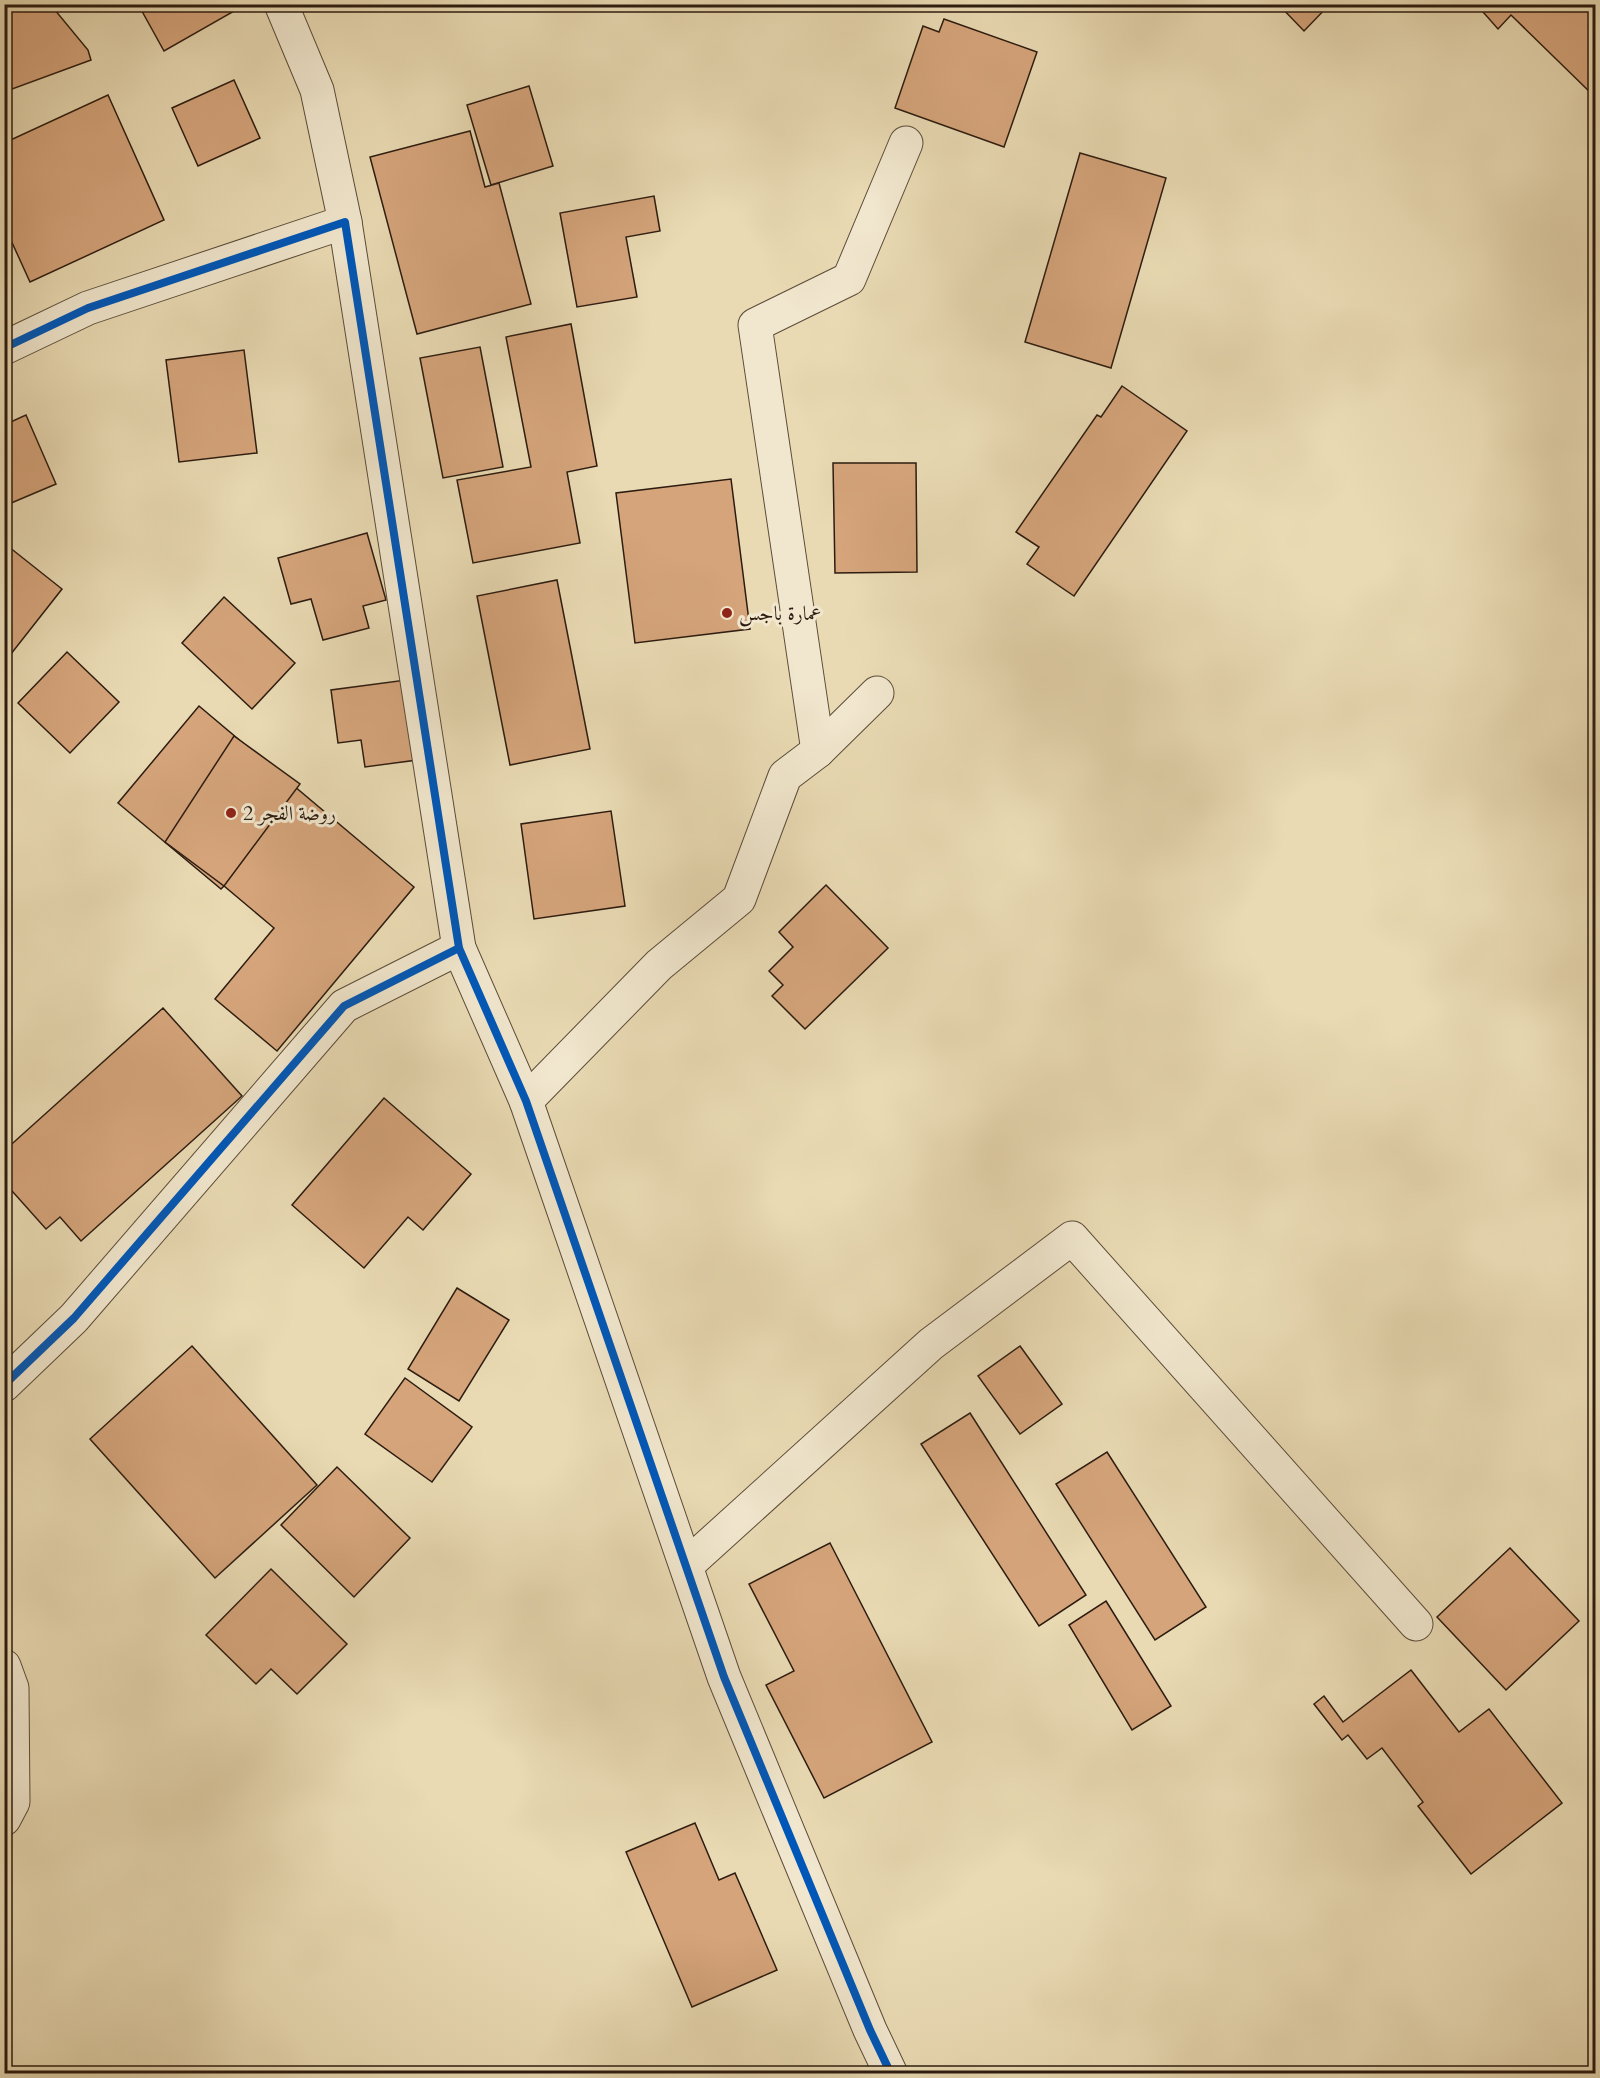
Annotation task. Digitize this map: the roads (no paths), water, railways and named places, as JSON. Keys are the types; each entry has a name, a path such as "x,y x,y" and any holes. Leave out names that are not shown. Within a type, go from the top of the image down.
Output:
{"street":[{"path":"281,4 317,90 345,222 459,948 526,1101 724,1677 870,2030 891,2073"},
{"path":"818,751 755,325 849,279 906,143"},
{"path":"4,348 88,308 345,222"},
{"path":"526,1101 659,965 739,899 785,776 818,751 878,693"},
{"path":"4,1385 74,1318 344,1006 459,948"},
{"path":"687,1565 931,1344 1072,1238 1416,1624"},
{"path":"4,1666 12,1688 13,1802 4,1819"}],"place":[{"name":"عمارة باجس","path":"727,613"},
{"name":"روضة الفجر 2","path":"231,813"}]}
